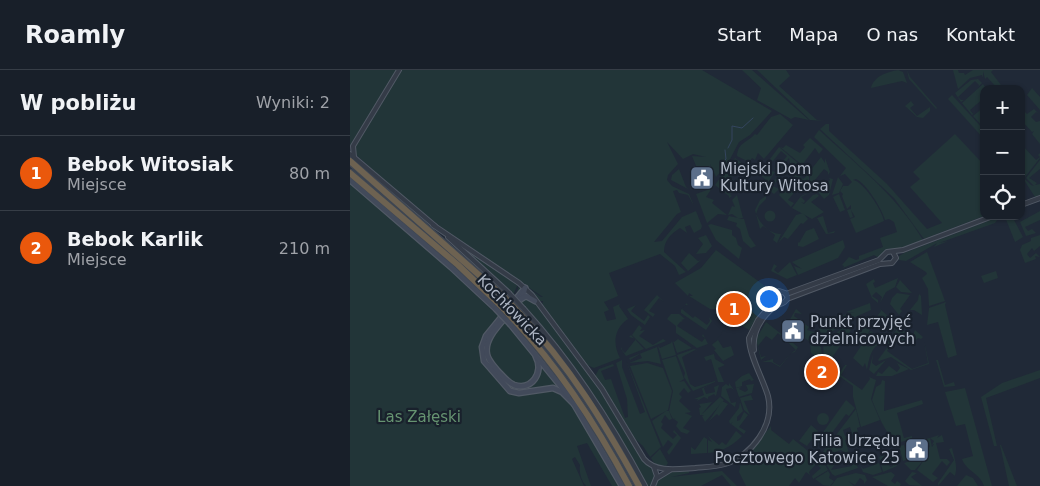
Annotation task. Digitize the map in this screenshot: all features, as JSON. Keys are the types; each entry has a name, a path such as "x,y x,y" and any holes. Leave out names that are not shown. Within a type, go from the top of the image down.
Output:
{"highway":[{"path":"352,159 507,295 522,311 582,390 607,428 639,486"},
{"path":"350,172 465,272 513,322 573,392 629,486"}],"main road":[{"name":"Kochłowicka","path":"350,180 498,307"},
{"path":"525,288 518,302 490,337 486,347 487,357 509,382 517,386 526,385 536,378 540,367 529,345"},
{"path":"525,288 486,336 482,347 484,361 510,390 519,393 554,388 562,392 576,406"},
{"path":"518,302 526,296 535,300"},
{"name":"Kochłowicka","path":"513,322 576,406 622,486"}],"street":[{"path":"352,159 351,146 399,70"},
{"path":"350,154 352,159"},
{"name":"Kochłowicka","path":"352,159 433,225 507,295"},
{"path":"1025,204 1040,198"},
{"path":"787,296 886,263 892,263 894,255 903,250 982,220"},
{"name":"Kochłowicka","path":"433,225 525,288 591,372 644,459 654,467"},
{"path":"754,355 753,339 756,330 773,308 785,302 787,296 883,257 887,252 894,255"},
{"path":"883,257 886,263"},
{"path":"654,467 672,469 717,466 728,463 748,450 764,430 769,418 769,401 749,342 750,334 758,320 775,300 777,292 781,291 787,296"},
{"path":"775,300 779,304"},
{"name":"Kochłowicka","path":"522,311 556,345 584,384 611,425 645,486"},
{"path":"653,486 657,473 654,467"},
{"path":"656,479 672,469"}],"green space":[{"path":"350,70 397,70 350,146"},
{"path":"401,70 702,70 772,111 750,135 739,142 728,163 716,177 710,164 711,168 699,173 692,156 706,157 693,154 683,159 667,142 678,164 668,175 667,180 672,186 689,194 694,206 688,195 679,193 677,190 673,191 681,212 677,214 654,242 662,241 682,217 696,211 702,226 701,229 694,233 690,225 685,227 687,233 680,228 671,235 665,244 664,252 686,272 679,275 675,266 660,254 609,273 618,296 604,302 609,310 604,312 607,321 616,319 613,307 620,304 619,306 628,319 619,327 617,332 616,348 620,358 594,368 587,365 542,305 543,301 538,301 521,283 543,297 455,238 402,196 354,153 355,146 366,125"},
{"path":"742,70 752,70 809,120 795,117 791,119 757,100 761,88"},
{"path":"757,70 786,70 790,76 779,86 817,120 825,121 810,120"},
{"path":"898,70 903,72 907,83 902,81 871,88 875,80 885,73"},
{"path":"907,70 910,77 936,109 909,79"},
{"path":"953,70 958,70 959,73 964,73 965,75 973,70 993,70 991,72 1001,85 994,85 987,77 985,79 983,71 983,78 982,75 970,78 958,89"},
{"path":"978,79 982,83 978,87 979,85 975,81 958,97 964,100 961,102 955,93 971,80"},
{"path":"980,87 980,101 970,110 973,114 975,113 972,115 962,103"},
{"path":"1032,88 1040,97 1040,110 1027,95"},
{"path":"952,95 980,126 980,135 948,99"},
{"path":"911,101 914,105 910,108 917,116 930,107 930,111 923,118 917,117 905,106"},
{"path":"1034,109 1039,114 1036,112 1031,117 1036,122 1040,121 1040,144 1032,134 1034,131 1032,132 1025,124 1025,112 1027,114"},
{"path":"980,110 980,124 973,116"},
{"path":"780,114 793,125 764,159 758,153 755,160 752,158 749,162 762,173 766,169 775,172 767,184 763,181 765,179 746,163 747,161 737,156 738,151 743,143 755,134 757,135 771,117"},
{"path":"829,124 829,131 887,184 927,229 942,223 910,187 920,179 913,172 955,134 980,161 980,218 924,239 894,198 820,129"},
{"path":"819,130 888,195 913,224 923,240 896,250 887,249 879,258 874,255 843,268 844,266 842,265 849,257 856,260 859,259 859,256 883,247 880,238 897,232 894,222 889,219 885,220 873,197 860,181 856,179 853,180 862,185 872,197 884,221 856,233 850,219 855,217 851,210 853,217 850,218 847,210 851,209 851,205 847,209 843,194 840,191 843,186 848,186 852,182 845,174 840,176 846,168 814,137"},
{"path":"810,138 823,149 819,154 815,148 802,165 780,147 783,148 786,145 800,153 805,147 803,145"},
{"path":"779,147 805,169 797,170 789,175 789,172 785,169 773,186 779,189 774,194 770,191 770,185 790,163 789,158 778,171 774,168 779,166 787,156 781,151 773,161 770,159"},
{"path":"1025,148 1036,160 1040,158 1025,177"},
{"path":"821,157 825,163 825,158 830,172 828,175 828,172 824,169 810,186 814,190 807,192 805,191 810,185 810,171"},
{"path":"735,158 748,168 744,172 744,168 741,166 731,178 734,181 739,178 733,187 736,191 734,190 729,198 715,185"},
{"path":"1040,160 1040,169 1029,178 1037,183 1035,185 1040,184 1040,195 1035,197 1025,179 1034,186 1026,178"},
{"path":"765,163 768,166 766,169 762,166"},
{"path":"679,169 688,189 671,180 672,175"},
{"path":"808,169 805,173 800,172 798,174 803,179 808,175 809,171 809,184 805,190 805,187 801,184 788,200 794,203 791,207 779,195 798,171"},
{"path":"838,177 843,184 839,193 832,195"},
{"path":"829,178 833,179 829,195 824,199 818,192 830,180"},
{"name":"Las Załęski","path":"350,182 433,253 497,315 517,292 519,285 521,287 514,299 488,329 481,351 484,363 500,385 511,393 549,389 559,392 583,421 619,486 612,486 587,443 577,446 591,486 586,486 583,481 580,474 580,465 575,457 572,459 584,486 350,486"},
{"path":"709,187 712,188 706,197 714,200 712,203 727,215 718,214 707,223 696,194 710,189"},
{"path":"815,190 801,197 805,201 804,203 801,202 804,204 813,195 817,194 819,196 811,202 824,212 812,219 792,208 801,196"},
{"path":"839,194 845,210 840,212 833,197"},
{"path":"737,195 743,218 738,219 744,219 749,236 756,246 751,248 743,241 740,229 736,226 737,223 727,220 729,216 738,218 732,214 728,215 732,206 735,207 732,200"},
{"path":"766,196 766,199 759,206 756,214 755,210 760,200"},
{"path":"770,210 776,216 770,222 764,216"},
{"path":"1040,211 1040,220 1025,227 1028,231 1032,229 1036,233 1026,236 1020,222"},
{"path":"803,213 808,219 803,224 801,223 788,239 784,237 778,243 796,215"},
{"path":"756,214 766,228 781,234 777,243 773,240 775,235 763,226 760,229"},
{"path":"823,216 828,233 835,231 834,233 826,234 817,218"},
{"path":"991,220 997,220 995,223 939,243 948,241 934,247 937,243 906,261 899,260 899,256"},
{"path":"1006,220 1014,220 1023,237 1015,242"},
{"path":"711,224 732,230 732,235 742,248 739,259 716,240 708,225"},
{"path":"814,228 819,239 803,247 798,246 798,242 806,231"},
{"path":"706,235 712,246 706,253 696,254 703,244 698,238"},
{"path":"1040,235 1040,246 1034,251 1032,248 1027,254 1030,258 1036,253 1040,257 1035,256 1036,259 1025,263 1020,250 1022,245 1031,241 1031,238"},
{"path":"843,240 845,247 838,258 798,275 794,266 802,269 792,262"},
{"path":"459,245 518,284 513,295 509,292"},
{"path":"716,250 773,292 770,304 762,309 749,330 731,319 733,318 720,309 710,309 689,296 693,296 689,293 688,296 675,283 673,284 701,268"},
{"path":"927,252 945,301 929,306 928,289 922,278 927,274 910,262"},
{"path":"689,253 698,261 701,260 688,271 681,263"},
{"path":"790,262 797,275 787,279 771,271 774,264 777,266 774,270 778,273"},
{"path":"996,271 998,278 984,283 981,276"},
{"path":"898,278 895,287 886,292 880,303 882,297 876,292 872,296 878,300 878,303 872,298 866,284 874,279 875,288"},
{"path":"900,280 912,293 901,292 896,287"},
{"path":"897,293 910,295 900,309 902,311 899,315 890,304 892,298"},
{"path":"919,294 921,296 922,315 914,310 910,310 918,300"},
{"path":"657,295 664,302 659,298 649,311 655,314 653,317 644,310"},
{"path":"528,297 533,299 600,389 643,460 653,472 652,486 647,486 620,438 576,371 525,308 508,327 531,351 537,366 536,373 528,382 514,383 500,371 492,360 490,350 497,331 523,299"},
{"path":"946,302 945,305 957,355 948,358 938,322 927,325 929,308"},
{"path":"870,303 871,310 853,318 848,316 847,313 855,313 846,312"},
{"path":"636,305 631,311 644,321 648,315 650,317 645,325 631,315 627,309"},
{"path":"796,309 802,314 795,313 794,316 809,327 807,330 814,332 846,314 846,319 842,326 819,337 816,344 821,347 823,363 811,353 810,342 797,332 801,328 794,333 798,328 789,321"},
{"path":"880,309 898,325 892,333 893,330 888,325 886,327 882,318 875,319 881,311"},
{"path":"681,310 693,318 695,316 707,325 710,321 709,317 712,321 706,330 681,313"},
{"path":"671,314 679,314 685,319 681,320 683,321 677,326 702,342 705,338 708,344 697,348 676,333 676,326 667,319"},
{"path":"868,318 871,320 869,322 867,320 864,324 870,330 866,337 859,334 858,330"},
{"path":"766,322 798,347 795,352 791,353 796,350 778,333 772,340 766,336 758,346 761,357 766,356 761,360 756,339"},
{"path":"639,325 642,328 640,331 645,330 639,336 653,345 663,339 666,341 646,349 632,335"},
{"path":"844,327 851,330 829,362 835,369 834,371 824,364 823,343"},
{"path":"899,327 912,337 915,330 923,337 921,339 918,338 911,345 906,341 903,345 893,334"},
{"path":"726,328 713,344 718,340 723,348 731,346 734,355 723,361 712,345"},
{"path":"871,331 883,342 873,350 867,370 865,363 863,367 853,358 863,343 864,347 864,343 868,347 873,344 874,342 868,334"},
{"path":"888,337 894,341 887,351 912,369 928,363 924,341 929,364 911,370 891,357 879,361 889,345 885,341"},
{"path":"678,339 692,348 677,353 673,341"},
{"path":"635,340 644,349 626,356 621,349 622,347 625,353"},
{"path":"672,341 676,355 662,359 658,346 660,348"},
{"path":"484,344 485,352 496,370 514,383 521,387 538,377 541,362 562,390 546,388 525,391 514,390 503,383 489,367 484,356"},
{"path":"657,347 661,364 648,361 629,363 642,358 640,354 630,360 629,358"},
{"path":"694,349 698,351 695,350 682,357 690,384 695,387 715,382 693,391 684,377 685,373 677,355"},
{"path":"791,353 780,367 771,362 762,362 773,359 773,362 780,366"},
{"path":"714,354 715,359 725,365 718,368 724,382 718,382 711,359 706,361 704,357"},
{"path":"873,354 872,363 876,366 886,360 874,374 869,370"},
{"path":"676,356 684,379 679,382 684,381 691,391 688,393 684,388 679,394 682,397 679,401 691,412 685,413 692,416 683,428 690,431 687,434 681,432 676,426 678,422 674,419 676,418 673,419 669,411 673,391 662,360"},
{"path":"622,360 622,367 640,414 645,412 626,360 661,447 650,457 643,446 634,438 595,376 599,369 613,364 614,366 601,371 605,380 611,379 625,418 628,417 627,399 616,363"},
{"path":"936,360 938,360 945,385 954,382 955,386 944,387"},
{"path":"647,363 663,368 672,391 668,410 651,419 630,366"},
{"path":"897,363 909,369 892,376 876,376 878,372 882,374 889,366 897,372 900,368"},
{"path":"847,365 841,375 862,390 870,379 869,377 876,380 871,399 880,420 861,427 853,397 853,386 838,375"},
{"path":"1040,370 1040,378 986,398 997,446 994,446 981,397 1002,383"},
{"path":"749,373 754,380 751,381 750,379 742,382 742,386 736,388 735,382"},
{"path":"882,380 885,381 884,411 922,400 923,404 897,413 904,438 912,436 912,439 897,443 888,434 882,423 872,400 876,387 881,384"},
{"path":"729,383 734,390 731,388 726,389 731,403 736,402 737,398 735,407 721,396 722,387 726,384 729,386"},
{"path":"711,384 704,388 706,394 715,392 714,387 719,385 716,396 714,394 708,397 708,399 704,397 697,401 698,399 694,399 704,395 702,389 699,390"},
{"path":"754,384 752,393 739,397 736,388 741,387 739,389 745,392 748,390 746,385"},
{"path":"965,388 992,486 984,486 962,459 973,456 965,424 956,426 945,392"},
{"path":"751,395 753,400 744,401 750,415 744,410 740,398"},
{"path":"720,397 724,400 705,422 702,416 704,415 701,415"},
{"path":"846,400 855,408 849,416 846,414 825,442 819,438"},
{"path":"722,401 728,404 719,416 717,414 709,421"},
{"path":"712,402 701,415 699,404"},
{"path":"740,402 743,411 737,417 737,421 740,420 744,412 748,415 739,427 746,431 744,434 731,424 733,422 730,424 729,421 739,408"},
{"path":"856,409 860,427 857,428 858,434 854,439 850,427 843,430 845,436 850,435 852,440 845,440 850,456 841,450 827,455 834,454 829,457 831,465 836,463 831,470 852,466 851,462 847,461 854,459 858,468 835,476 823,459 826,455 822,459 828,470 813,479 812,476 821,468 816,464 809,472 810,475 806,472 799,483 795,478 789,486 746,486 739,472 741,463 771,426 771,430 789,444 793,439 817,458 816,461"},
{"path":"666,411 669,411 672,419 669,420 665,415 661,422 663,424 661,428 673,439 677,435 673,432 674,430 681,438 669,455 667,452 673,444 668,440 663,447 652,421"},
{"path":"825,413 828,414 828,424 821,425 818,424 817,417 818,414"},
{"path":"811,425 818,431 807,446 799,441"},
{"path":"736,431 742,436 736,441 724,449 708,453 708,440 712,442 708,436 719,445 722,442 726,445"},
{"path":"939,435 937,438 942,435 944,442 936,443 940,459 947,459 950,462 947,466 942,461 932,474 938,478 933,482 917,470 926,457 915,470 911,470 904,463 920,458 922,460 921,450 930,447 929,442 921,443 921,440"},
{"path":"704,437 707,439 707,453 691,454 691,447 695,450"},
{"path":"904,445 906,451 914,449 916,456 903,461 899,446"},
{"path":"1001,445 1017,486 1009,486"},
{"path":"952,448 956,463 955,476 950,472 938,486 938,483 954,460 949,449"},
{"path":"660,449 668,463 666,466 655,465 651,458"},
{"path":"892,453 897,466 883,472 879,457 886,455 890,467 893,466 888,455"},
{"path":"879,463 882,472 873,475 863,472 860,465 863,469"},
{"path":"689,470 689,473 671,477 722,471 737,486 731,486 722,475 701,486 654,486 664,475"},
{"path":"828,471 830,474 829,478 834,481 830,486 823,485 815,479"},
{"path":"891,472 895,475 891,481 895,484 897,481 901,484 900,486 888,486 872,477"},
{"path":"912,472 917,473 911,477 922,486 909,485 905,481"},
{"path":"856,473 865,475 867,480 864,484 864,481 860,478 855,485 848,481 854,486 831,486 837,478"},
{"path":"966,475 973,478 978,486 957,486"}],"waterway":[{"path":"728,148 732,140 732,126 742,128 753,118"},
{"path":"722,163 726,159 725,150"}],"place":[{"name":"Miejski Dom Kultury Witosa","path":"702,178"},
{"name":"Bebok Witosiak","path":"734,309"},
{"name":"Punkt przyjęć dzielnicowych","path":"793,331"},
{"name":"Bebok Karlik","path":"822,372"},
{"name":"Filia Urzędu Pocztowego Katowice 25","path":"917,450"}]}
